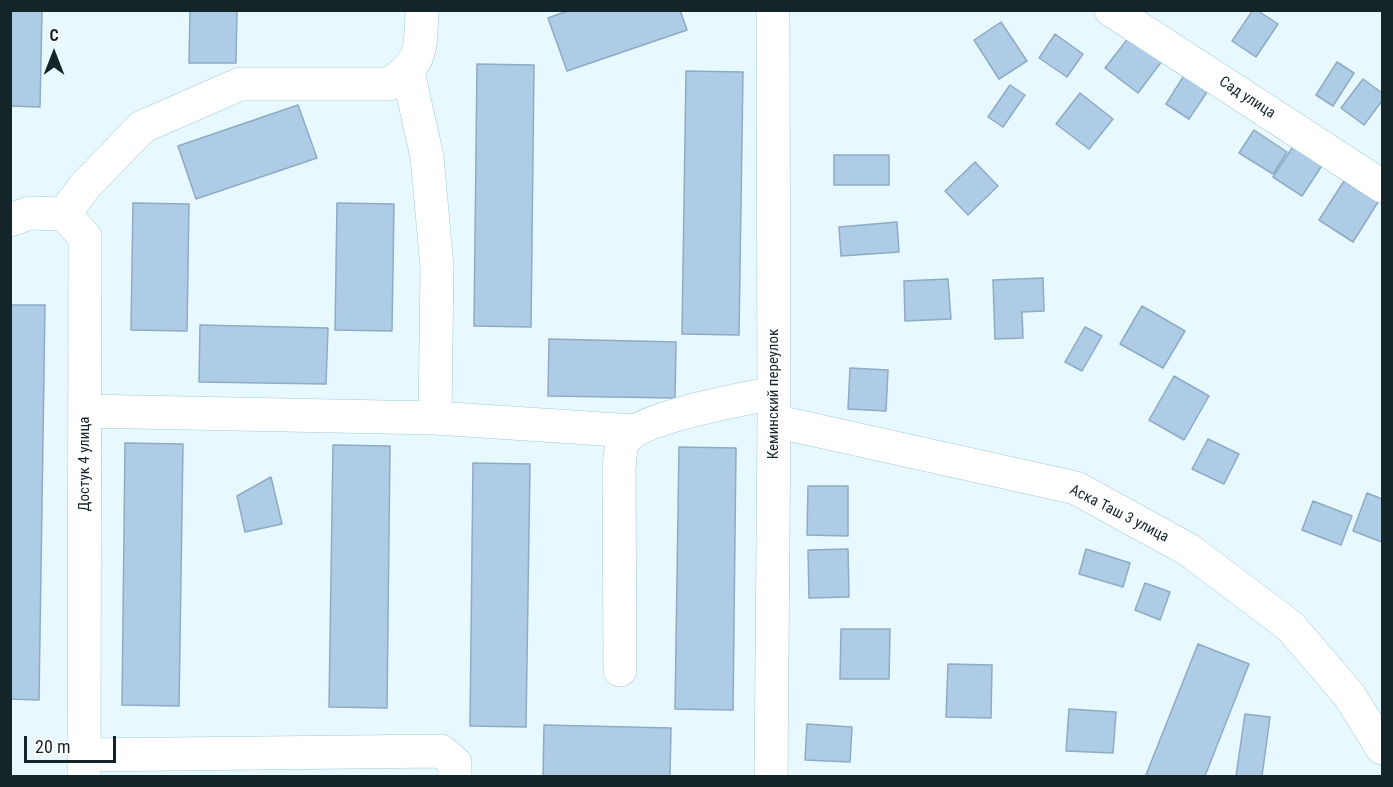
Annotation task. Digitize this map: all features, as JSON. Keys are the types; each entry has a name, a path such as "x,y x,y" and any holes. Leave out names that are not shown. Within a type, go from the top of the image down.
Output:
{"street":[{"path":"10,220 30,213 64,214 85,186 142,127 240,84 389,84 408,72 420,53 422,10"},
{"name":"Кеминский переулок","path":"771,777 774,407 773,10"},
{"name":"Сад улица","path":"1111,10 1383,186"},
{"path":"408,72 427,157 437,267 435,418"},
{"name":"Достук 4 улица","path":"64,214 85,237 84,766"},
{"path":"85,411 435,418 634,431 695,409 774,407"},
{"name":"Аска Таш 3 улица","path":"774,407 1076,488 1190,550 1290,626 1349,695 1383,748"},
{"path":"620,670 619,468 623,442 634,431"},
{"path":"84,766 441,751 455,763 454,777"}],"building":[{"path":"10,10 42,10 40,107 10,106"},
{"path":"190,10 237,10 236,63 189,63"},
{"path":"570,10 680,10 687,30 567,71 548,18"},
{"path":"1253,10 1257,10 1278,24 1256,57 1232,41"},
{"path":"1001,22 1027,61 999,79 974,40"},
{"path":"1133,32 1165,57 1138,93 1105,68"},
{"path":"1055,34 1083,54 1067,77 1039,58"},
{"path":"1337,62 1354,73 1333,106 1316,95"},
{"path":"477,64 534,65 531,327 474,326"},
{"path":"686,71 743,72 739,335 682,334"},
{"path":"1185,74 1209,89 1189,119 1166,104"},
{"path":"1363,79 1382,93 1382,101 1364,125 1341,108"},
{"path":"1010,85 1025,95 1003,127 988,117"},
{"path":"1080,93 1113,119 1089,149 1056,124"},
{"path":"298,105 317,158 196,199 178,146"},
{"path":"1254,130 1287,152 1273,174 1239,153"},
{"path":"1294,145 1323,164 1302,196 1273,177"},
{"path":"834,155 889,155 889,185 834,185"},
{"path":"975,162 998,186 968,215 945,191"},
{"path":"1344,181 1378,202 1353,242 1319,220"},
{"path":"133,203 189,204 187,331 131,330"},
{"path":"337,203 394,204 392,331 335,330"},
{"path":"897,222 899,252 841,256 839,227"},
{"path":"1043,278 1044,311 1022,312 1023,338 995,339 993,280"},
{"path":"948,279 951,319 905,321 904,281"},
{"path":"10,305 45,305 39,700 10,699"},
{"path":"1142,306 1185,331 1163,368 1120,344"},
{"path":"200,325 328,328 326,384 199,382"},
{"path":"1085,327 1102,336 1082,371 1065,362"},
{"path":"549,339 676,342 675,398 548,396"},
{"path":"850,368 888,370 886,411 848,409"},
{"path":"1174,376 1209,396 1184,440 1149,420"},
{"path":"1208,439 1239,454 1224,484 1192,469"},
{"path":"125,443 183,444 179,706 122,705"},
{"path":"333,445 390,446 387,708 329,707"},
{"path":"679,447 736,448 733,710 675,709"},
{"path":"473,463 530,464 526,727 470,726"},
{"path":"271,477 282,524 245,532 237,496"},
{"path":"808,486 848,486 848,536 807,535"},
{"path":"1367,493 1382,499 1382,542 1353,531"},
{"path":"1313,501 1352,516 1341,545 1302,530"},
{"path":"848,549 849,597 809,598 808,550"},
{"path":"1086,549 1130,563 1123,587 1079,574"},
{"path":"1145,583 1170,592 1160,620 1135,610"},
{"path":"841,629 890,629 889,679 840,679"},
{"path":"1198,644 1249,664 1205,776 1146,775"},
{"path":"948,664 992,665 991,718 946,717"},
{"path":"1069,709 1116,712 1113,753 1066,751"},
{"path":"1245,714 1270,717 1262,776 1236,776"},
{"path":"807,724 852,727 850,762 805,760"},
{"path":"544,725 671,728 670,776 543,776"}]}
